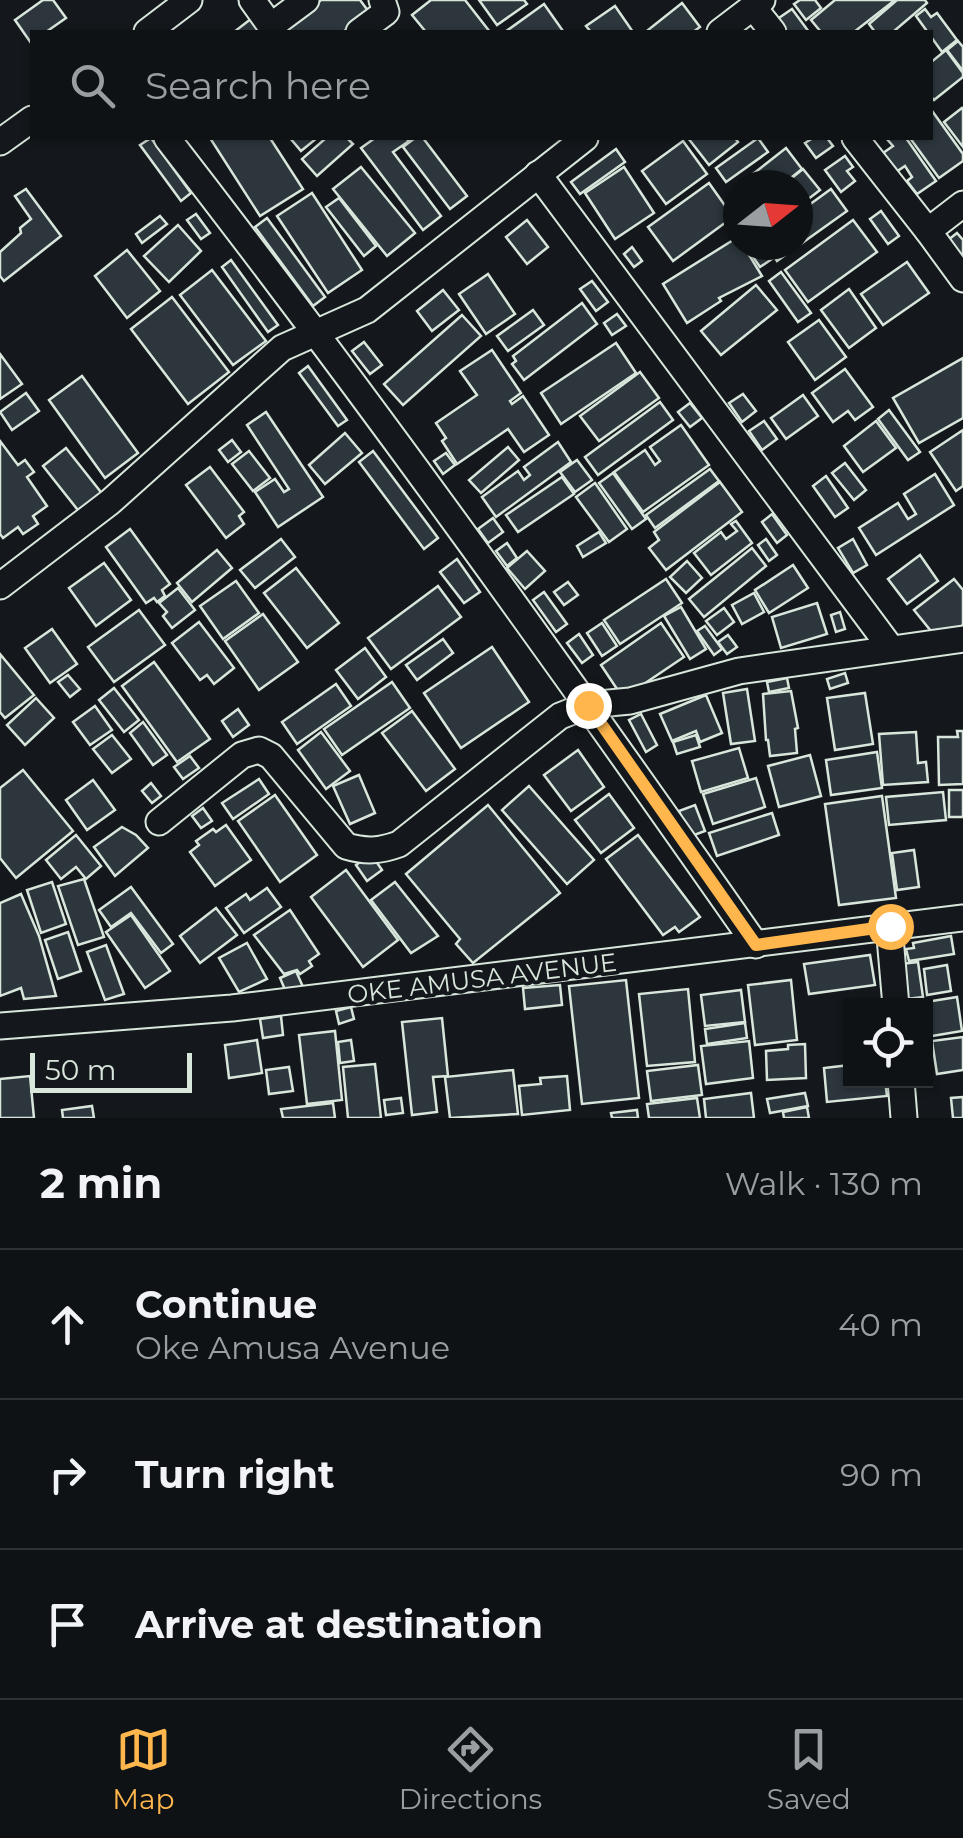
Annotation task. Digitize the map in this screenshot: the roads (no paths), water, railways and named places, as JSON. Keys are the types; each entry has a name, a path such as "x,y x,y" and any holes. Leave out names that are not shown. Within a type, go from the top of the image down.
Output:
{"street":[{"path":"252,0 273,29 306,0"},
{"path":"363,30 386,12 382,0"},
{"path":"149,30 182,2"},
{"path":"723,30 757,3 772,30"},
{"path":"0,142 30,120"},
{"path":"170,140 317,332 588,705 756,945"},
{"path":"0,586 110,502 282,348 367,310 582,140"},
{"path":"857,140 963,279"},
{"path":"538,174 890,647"},
{"path":"928,231 963,204"},
{"path":"159,822 242,755 259,750 271,756 346,846 361,851 382,850 399,844 560,716 588,705 630,701 739,671 963,638"},
{"name":"OKE AMUSA AVENUE","path":"0,1026 232,1008 963,918"},
{"path":"890,926 895,998"},
{"path":"902,1088 904,1118"}]}
